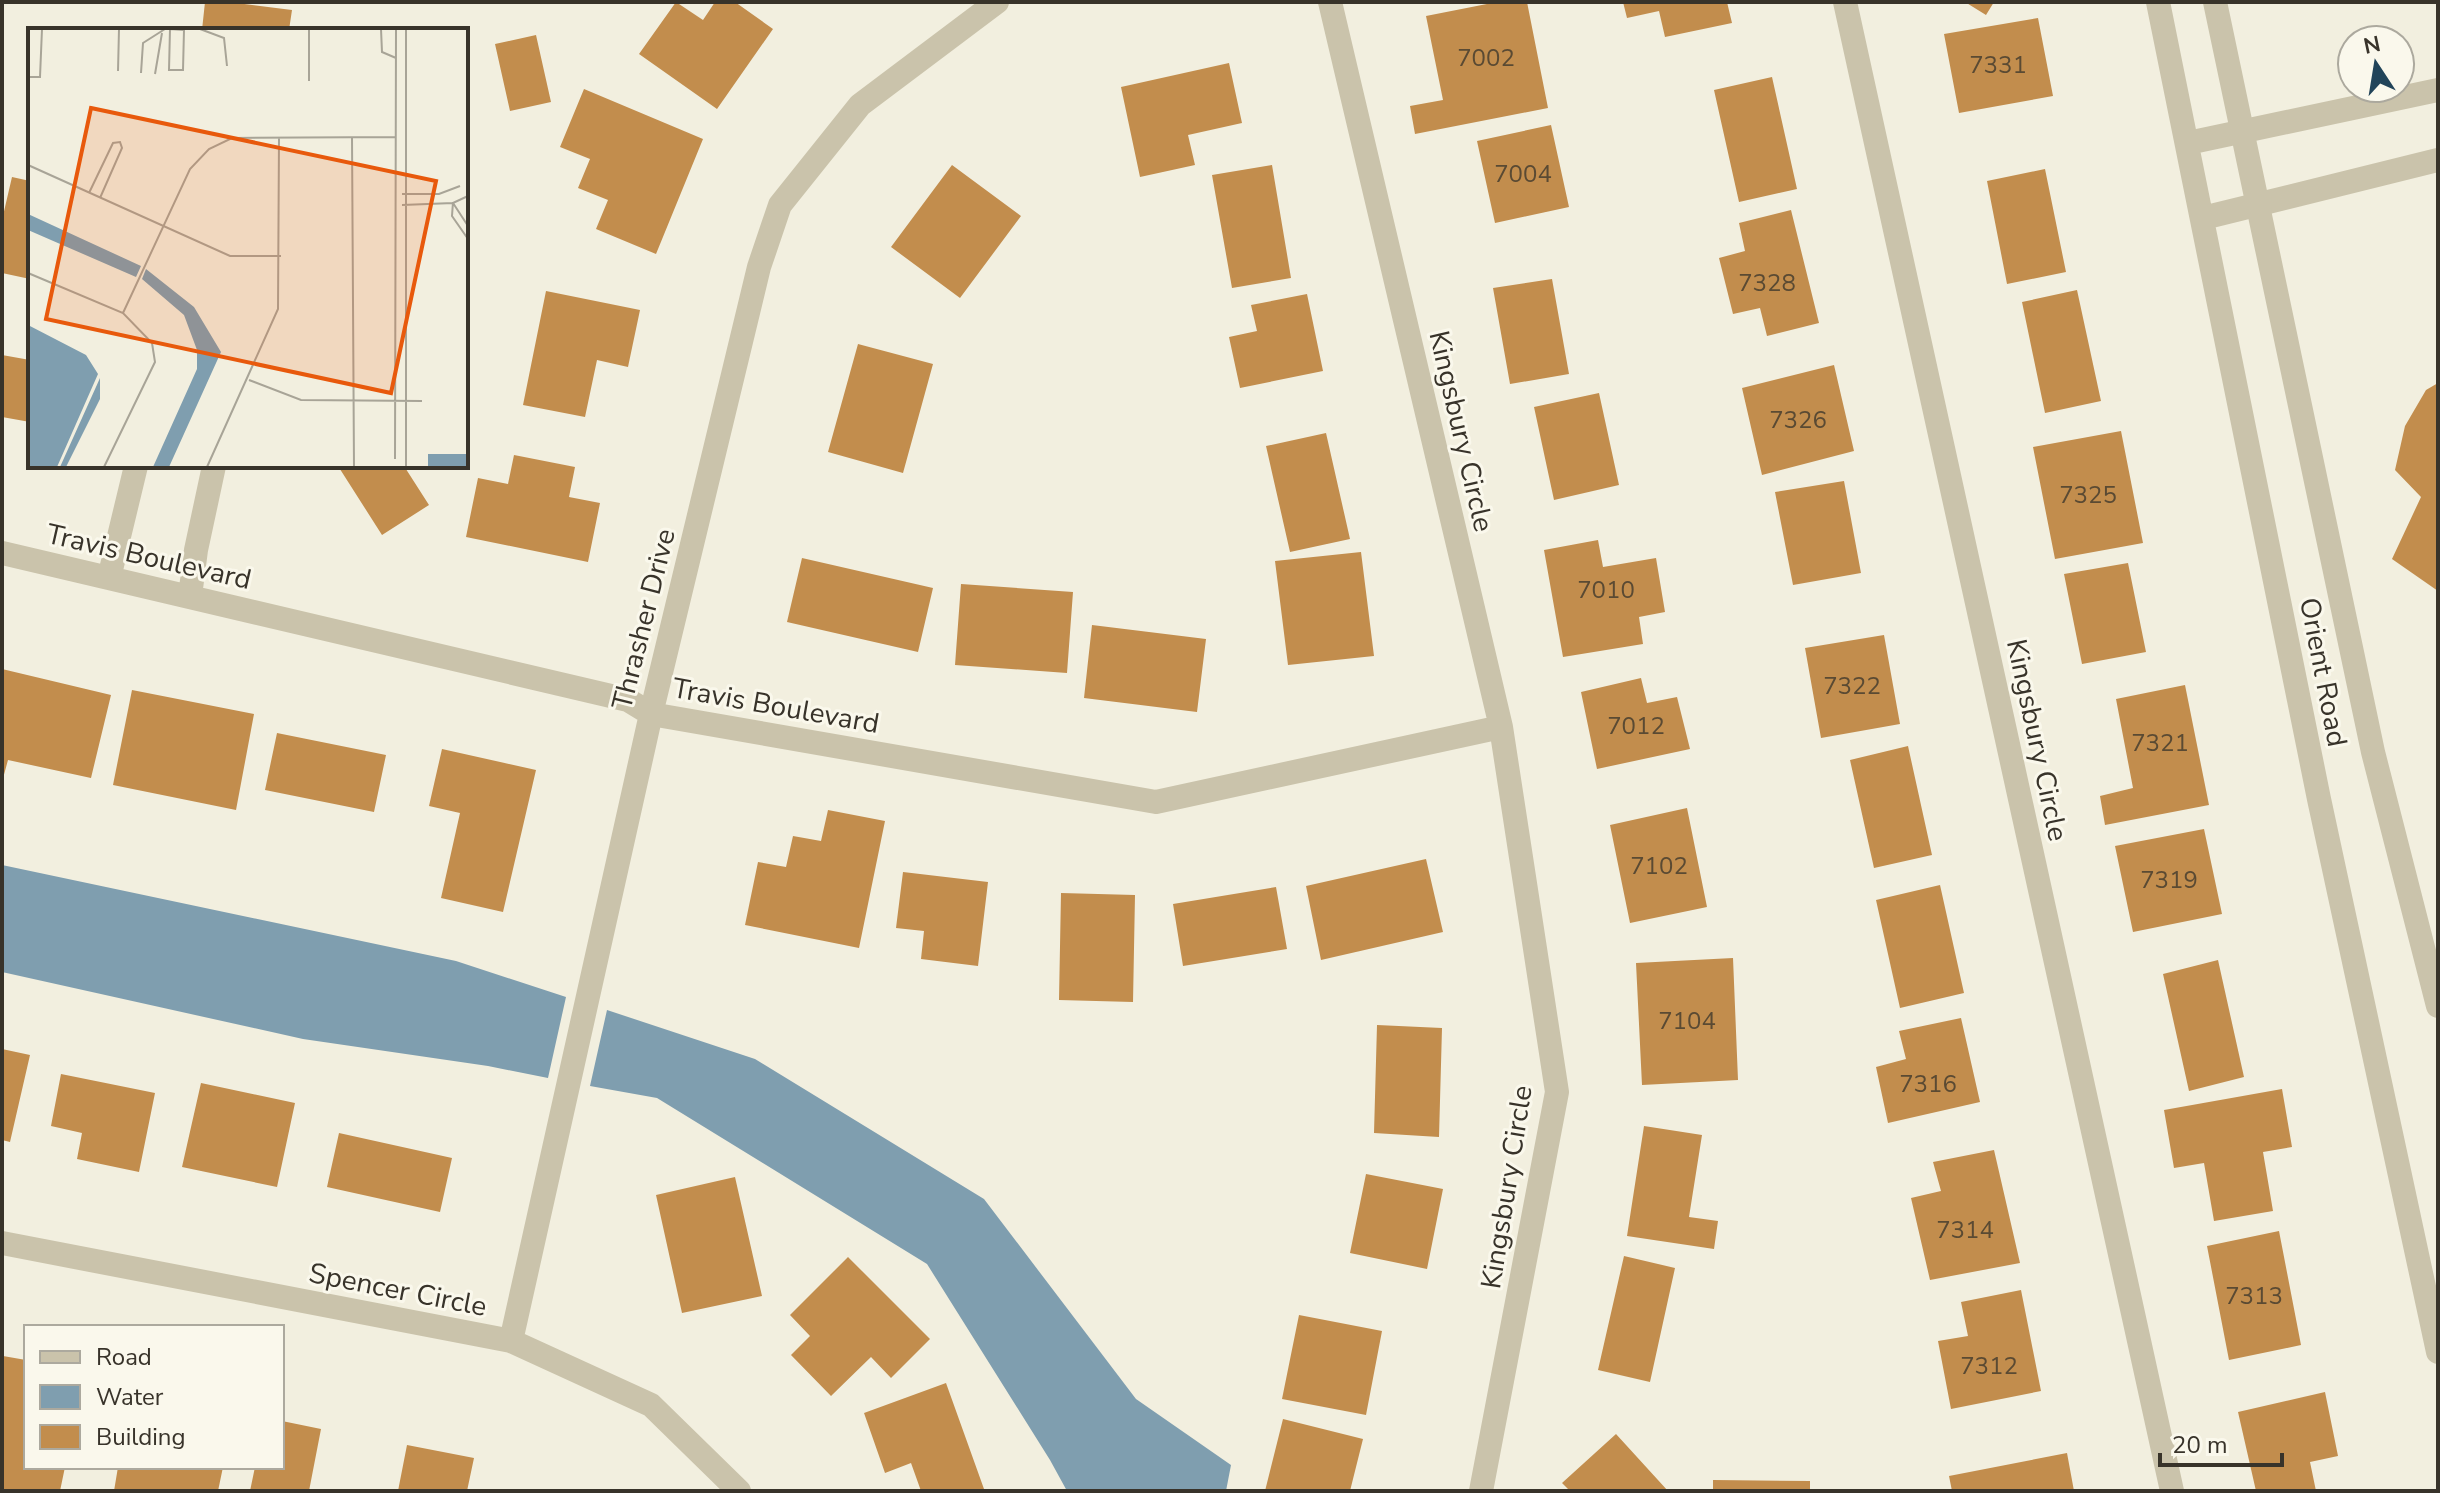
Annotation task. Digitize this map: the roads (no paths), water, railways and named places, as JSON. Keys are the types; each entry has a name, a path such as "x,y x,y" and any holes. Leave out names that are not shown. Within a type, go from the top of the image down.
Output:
{"street":[{"name":"Thrasher Drive","path":"511,1341 651,714 759,267 780,205 860,105 997,2"},
{"name":"Kingsbury Circle","path":"1330,2 1501,727 1557,1092 1481,1491"},
{"name":"Kingsbury Circle","path":"1845,2 2172,1491"},
{"name":"Orient Road","path":"2158,2 2319,799 2438,1352"},
{"name":"Orient Road","path":"2215,2 2373,752 2438,1006"},
{"path":"2188,143 2438,90"},
{"path":"2203,218 2438,160"},
{"path":"109,578 136,468"},
{"path":"190,596 196,550 214,468"},
{"name":"Travis Boulevard","path":"2,553 628,700 651,714 1156,802 1501,727"},
{"name":"Spencer Circle","path":"2,1243 511,1341 651,1405 739,1491"}],"water":[{"path":"2,865 456,961 566,997 548,1078 488,1066 303,1039 2,972"},
{"path":"607,1010 755,1059 984,1199 1136,1399 1231,1465 1226,1491 1067,1491 927,1264 657,1098 590,1086"}]}
